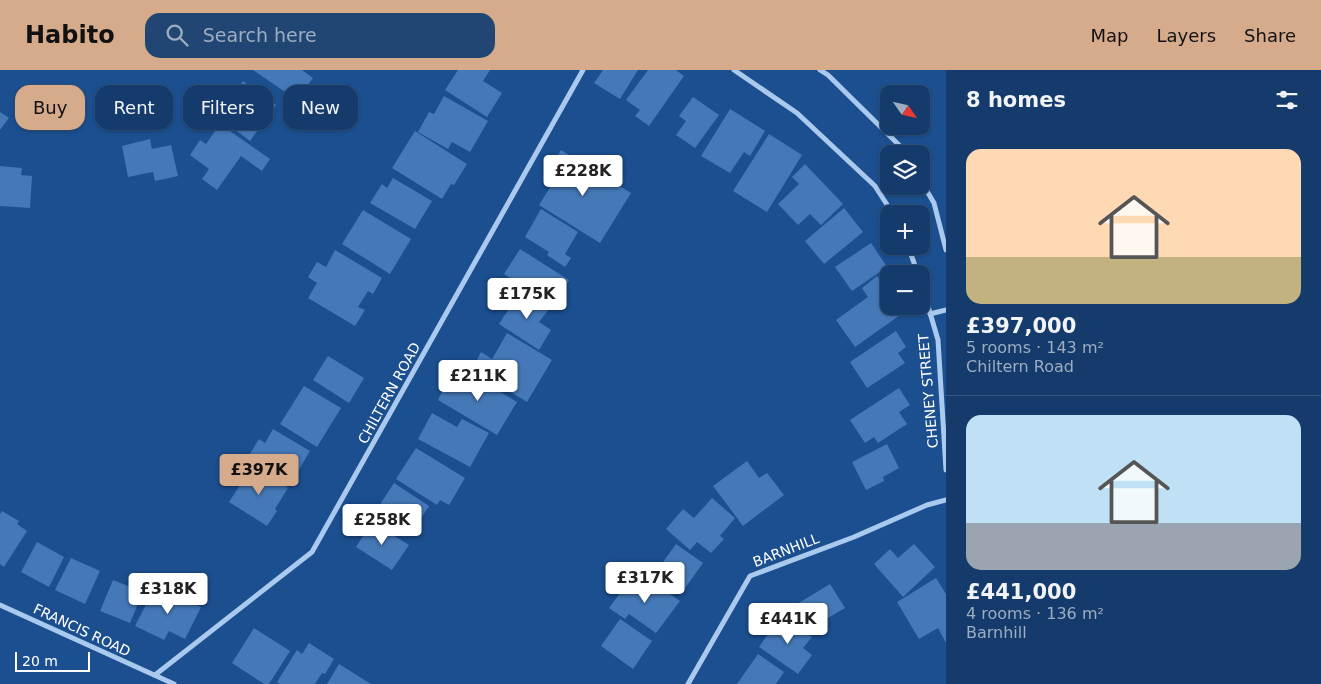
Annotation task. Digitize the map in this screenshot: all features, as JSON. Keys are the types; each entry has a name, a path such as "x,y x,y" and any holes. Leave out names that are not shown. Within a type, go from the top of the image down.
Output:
{"street":[{"name":"CHILTERN ROAD","path":"155,675 312,552 583,70"},
{"path":"734,70 797,113 875,186 887,205"},
{"path":"820,70 899,145"},
{"path":"929,195 934,203 946,250"},
{"path":"930,314 946,310"},
{"name":"CHENEY STREET","path":"930,314 938,340 946,470"},
{"name":"BARNHILL","path":"688,684 750,576 854,537 927,505 946,500"},
{"name":"FRANCIS ROAD","path":"0,605 155,675"},
{"path":"155,675 174,684"}],"building":[{"path":"253,70 302,70 313,78 308,85 283,85 283,90"},
{"path":"458,70 490,70 483,81 502,93 487,117 445,90"},
{"path":"603,70 638,70 620,99 594,83"},
{"path":"648,70 676,70 684,76 649,126 635,116 640,110 626,100"},
{"path":"243,81 248,85 240,85"},
{"path":"444,96 488,121 470,152 452,142 448,149 418,132 429,112 434,114"},
{"path":"693,97 719,115 695,148 676,135 686,121 679,116"},
{"path":"730,109 765,131 750,156 744,152 730,173 701,156"},
{"path":"0,112 9,118 0,130"},
{"path":"216,130 229,130 270,159 262,171 241,156 217,190 202,179 209,169 190,155 200,140 206,144"},
{"path":"235,130 258,130 250,141"},
{"path":"415,131 467,164 454,185 451,184 442,199 392,168"},
{"path":"769,134 802,155 767,212 733,191"},
{"path":"150,139 152,149 171,145 178,176 155,181 153,172 128,177 122,146"},
{"path":"561,150 631,193 600,243 539,205 552,184 543,178"},
{"path":"805,164 843,204 821,225 810,214 798,225 778,204 799,184 792,177"},
{"path":"0,166 22,168 21,175 32,176 30,208 0,206"},
{"path":"393,178 432,201 415,229 370,203 382,184 387,188"},
{"path":"844,208 863,232 824,264 805,241"},
{"path":"541,209 578,232 565,254 571,258 565,267 547,255 549,252 525,237"},
{"path":"363,210 411,239 390,274 342,244"},
{"path":"871,243 886,265 880,265 880,272 852,291 835,267"},
{"path":"520,249 569,280 553,306 504,274"},
{"path":"335,250 382,278 373,294 368,291 358,307 365,310 355,326 308,298 317,283 308,277 317,262 326,267"},
{"path":"877,276 880,280 880,315 900,315 855,347 836,320 868,297 862,288"},
{"path":"521,290 549,309 539,322 551,330 539,350 499,324"},
{"path":"896,331 906,347 898,353 905,363 867,388 850,362"},
{"path":"507,333 552,360 527,402 472,369 481,352 492,359"},
{"path":"328,356 364,378 349,403 313,380"},
{"path":"461,368 517,402 497,435 438,400 444,388 448,391"},
{"path":"304,386 341,408 317,447 280,424"},
{"path":"899,388 910,405 899,412 907,424 878,443 874,437 865,443 850,420"},
{"path":"432,413 457,427 462,419 489,433 470,467 418,439"},
{"path":"273,429 310,451 291,483 248,457 259,439 265,443"},
{"path":"887,444 899,468 883,477 884,481 866,490 852,462"},
{"path":"416,448 465,478 449,505 440,500 437,505 396,479"},
{"path":"747,461 759,478 767,473 784,495 743,526 713,486"},
{"path":"253,465 288,488 267,526 229,502"},
{"path":"394,483 429,506 416,526 409,522 402,532 386,522 389,517 377,509"},
{"path":"712,498 735,518 720,536 724,539 711,553 697,542 690,550 666,529 683,509 694,518"},
{"path":"2,511 19,521 17,524 27,531 4,567 0,564 0,514"},
{"path":"372,522 409,545 392,570 356,547"},
{"path":"37,542 64,557 49,587 21,572"},
{"path":"676,544 703,563 683,591 656,572"},
{"path":"914,544 935,567 903,597 874,564 890,549 898,558"},
{"path":"71,558 100,571 85,604 55,590"},
{"path":"936,578 946,594 946,643 938,628 919,639 897,602"},
{"path":"648,579 680,601 656,633 629,614 625,619 609,608 629,581 640,589"},
{"path":"113,580 143,592 130,623 100,611"},
{"path":"830,584 845,608 806,631 792,607"},
{"path":"156,585 201,607 185,639 169,631 164,640 135,626"},
{"path":"781,615 812,637 803,648 812,655 798,674 759,647"},
{"path":"620,619 652,641 633,669 601,646"},
{"path":"254,628 290,651 269,684 264,684 232,663"},
{"path":"309,643 334,659 325,674 322,673 315,684 280,684 277,682 297,650 302,654"},
{"path":"758,654 784,672 776,684 737,684"},
{"path":"339,664 371,684 327,684"}]}
